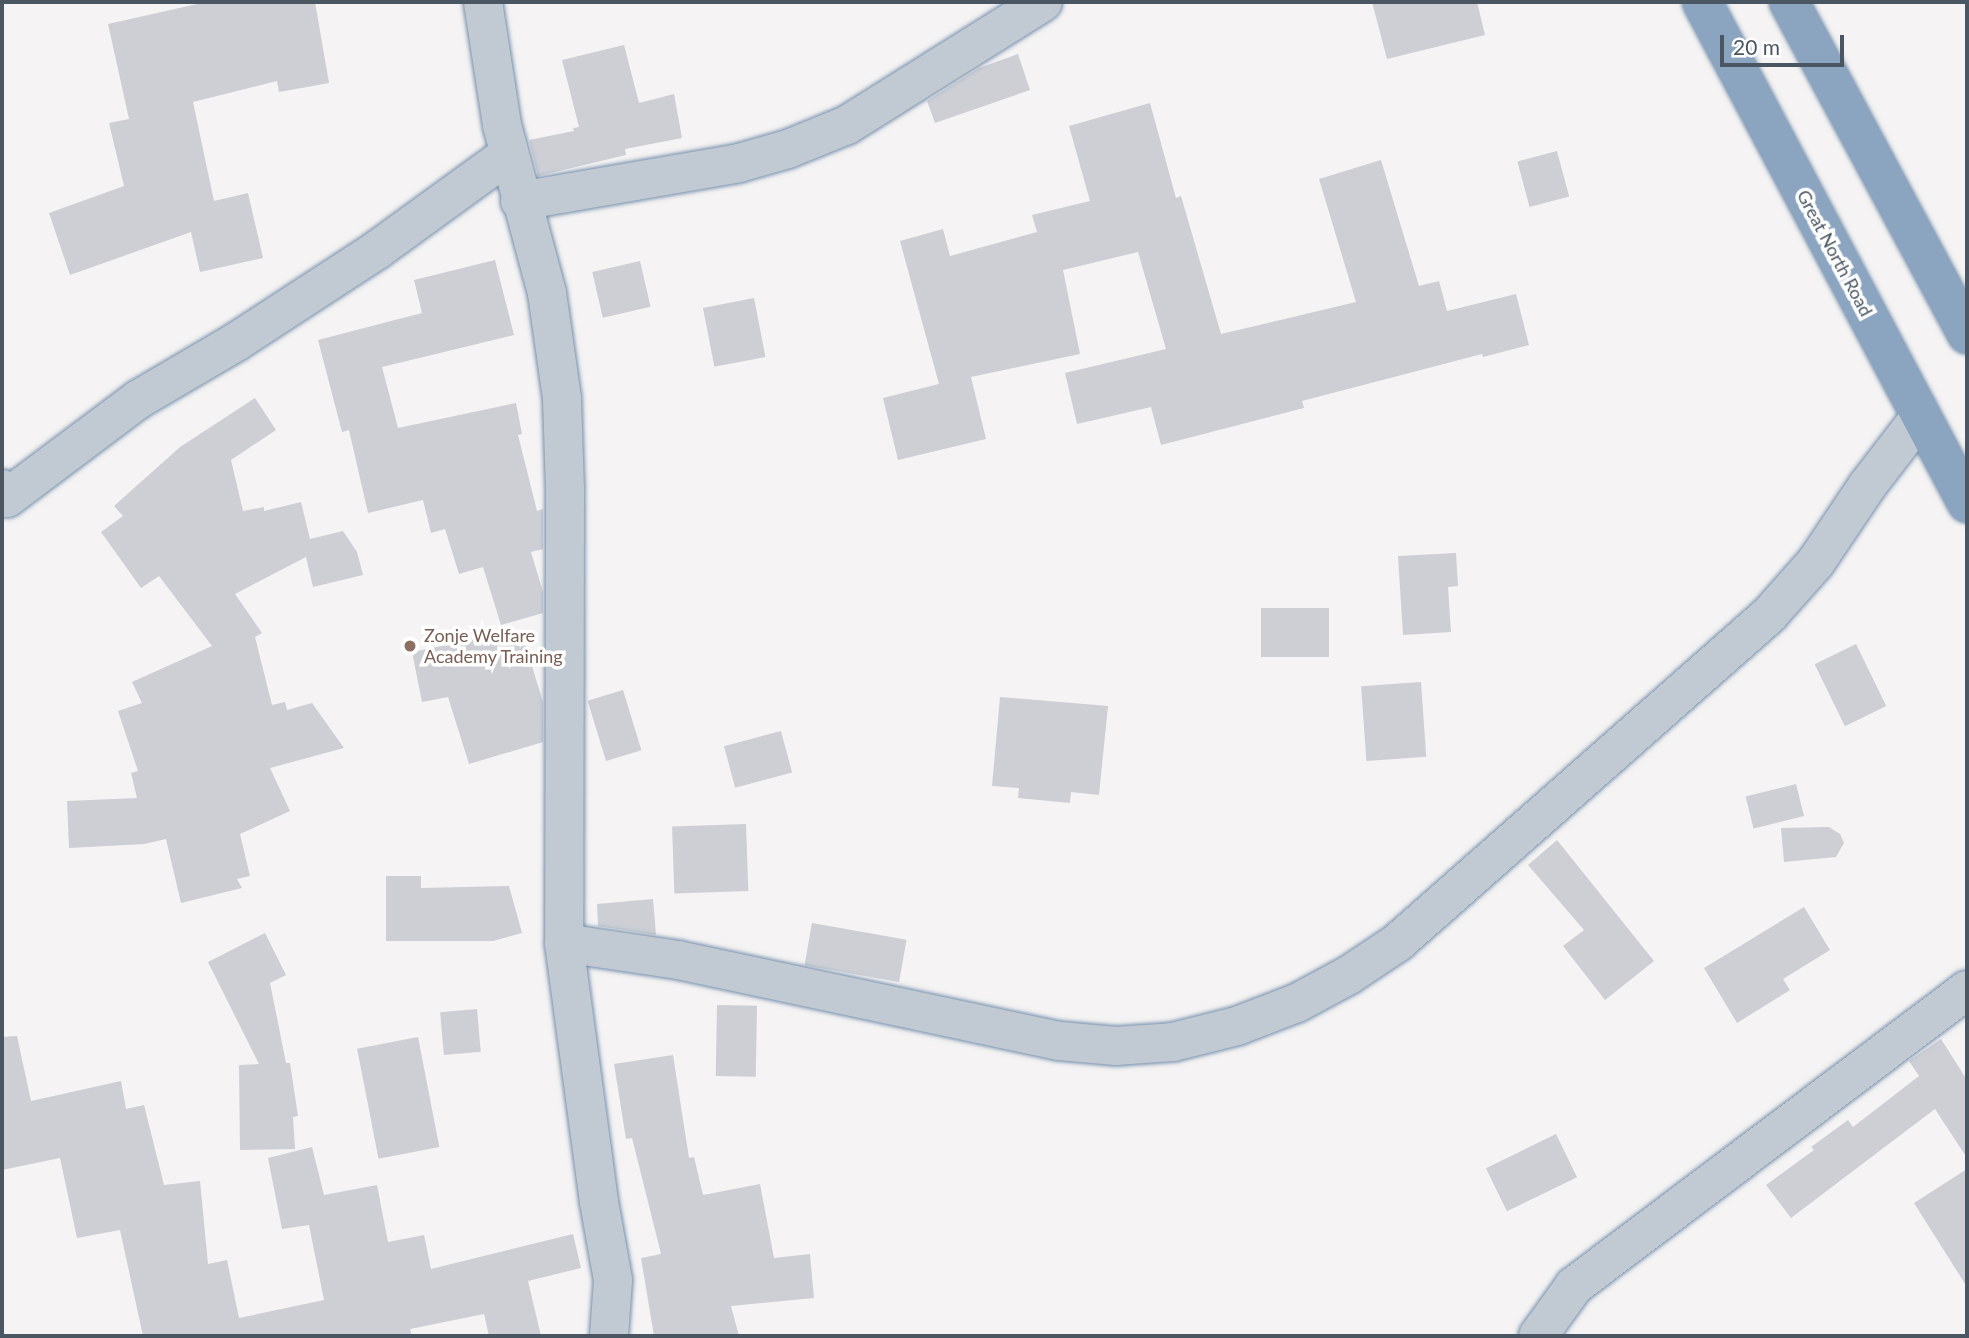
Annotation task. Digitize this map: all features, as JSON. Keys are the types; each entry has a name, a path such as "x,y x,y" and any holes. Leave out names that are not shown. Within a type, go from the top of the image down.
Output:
{"highway":[{"name":"Great North Road","path":"1702,2 1967,503"},
{"path":"1789,2 1967,334"}],"street":[{"path":"484,2 509,154 547,293 562,399 565,492 564,943 599,1202 613,1280 609,1336"},
{"path":"520,201 739,163 788,149 847,125 1043,2"},
{"path":"2,489 7,498 139,400 236,342 377,250 509,154"},
{"path":"564,943 677,960 1060,1041 1116,1046 1173,1042 1237,1026 1285,1008 1349,975 1397,943 1769,615 1816,562 1867,486 1921,416"},
{"path":"1538,1336 1574,1286 1967,990"}],"building":[{"path":"206,2 315,2 329,83 279,92 277,81 193,102 214,201 248,193 263,258 200,272 191,232 70,275 49,213 124,186 109,123 129,119 108,24"},
{"path":"1372,2 1477,2 1485,35 1387,59"},
{"path":"624,45 639,103 674,94 682,138 625,149 626,155 538,176 529,140 574,131 573,128 579,127 562,60"},
{"path":"1018,54 1030,90 935,123 927,101 979,68"},
{"path":"1150,103 1176,198 1181,196 1221,334 1356,302 1319,179 1381,160 1419,286 1439,281 1447,311 1516,294 1529,345 1483,357 1482,354 1302,401 1304,408 1161,445 1151,407 1077,424 1065,373 1166,349 1138,252 1063,270 1080,354 971,377 986,439 898,460 883,398 939,384 900,241 943,229 950,256 1037,232 1032,215 1090,201 1069,126"},
{"path":"1557,151 1569,196 1530,207 1517,162"},
{"path":"495,260 514,335 382,367 398,428 516,403 522,434 518,435 537,511 543,509 543,549 531,552 543,592 543,613 501,625 483,567 459,574 445,529 431,533 423,500 368,513 349,430 342,432 318,340 422,313 414,280"},
{"path":"640,261 651,307 603,318 592,272"},
{"path":"754,298 765,357 714,367 703,308"},
{"path":"255,398 276,430 231,460 243,511 264,507 264,511 301,502 310,539 343,531 357,552 363,575 313,587 306,557 235,594 262,633 255,637 272,705 285,702 287,710 312,703 344,748 270,768 290,811 240,834 250,876 237,879 242,888 181,903 166,839 144,844 69,848 67,801 137,798 131,773 138,771 118,711 142,703 132,682 212,646 159,576 141,588 101,532 123,516 114,506 180,447"},
{"path":"1456,553 1458,586 1448,587 1451,632 1403,635 1398,556"},
{"path":"1261,608 1329,608 1329,657 1261,657"},
{"path":"521,630 543,702 543,742 469,764 448,697 422,702 412,652"},
{"path":"1856,644 1886,706 1845,726 1815,664"},
{"path":"1421,682 1426,757 1366,761 1361,686"},
{"path":"623,690 641,750 606,761 588,701"},
{"path":"1000,697 1108,706 1099,795 1071,792 1070,803 1018,798 1019,788 992,786"},
{"path":"781,731 792,773 735,788 724,746"},
{"path":"1796,784 1804,816 1754,829 1746,797"},
{"path":"746,824 748,891 674,894 672,827"},
{"path":"1829,827 1840,834 1844,843 1836,857 1784,862 1781,828"},
{"path":"1557,840 1654,961 1605,1000 1563,946 1584,930 1528,865"},
{"path":"386,876 421,876 421,888 509,886 522,933 493,941 386,941"},
{"path":"653,899 656,935 598,926 597,904"},
{"path":"1804,907 1830,950 1783,979 1790,990 1737,1023 1704,968"},
{"path":"812,923 907,940 899,982 805,965"},
{"path":"265,933 286,975 270,983 286,1063 290,1063 298,1116 293,1117 295,1149 240,1150 239,1065 259,1064 208,962"},
{"path":"717,1005 757,1006 756,1077 716,1076"},
{"path":"477,1009 481,1052 444,1055 440,1012"},
{"path":"17,1036 31,1101 121,1081 126,1109 144,1105 164,1185 200,1181 208,1264 227,1260 239,1318 324,1300 309,1225 282,1229 268,1158 312,1147 324,1195 377,1185 388,1242 424,1235 431,1269 573,1234 581,1268 528,1281 541,1336 489,1336 484,1314 410,1329 412,1336 143,1336 120,1230 77,1238 60,1158 2,1170 2,1037"},
{"path":"418,1037 439,1147 379,1159 357,1049"},
{"path":"1941,1039 1967,1080 1967,1158 1935,1109 1791,1218 1766,1185 1814,1150 1811,1147 1848,1120 1853,1127 1919,1076 1909,1061"},
{"path":"673,1055 689,1158 694,1157 703,1195 760,1184 774,1258 810,1254 814,1298 731,1306 739,1336 654,1336 641,1258 661,1254 632,1138 626,1139 614,1064"},
{"path":"1556,1134 1577,1177 1507,1211 1486,1168"},
{"path":"1967,1169 1967,1287 1914,1203"}],"place":[{"name":"Zonje Welfare Academy Training","path":"410,646"}]}
